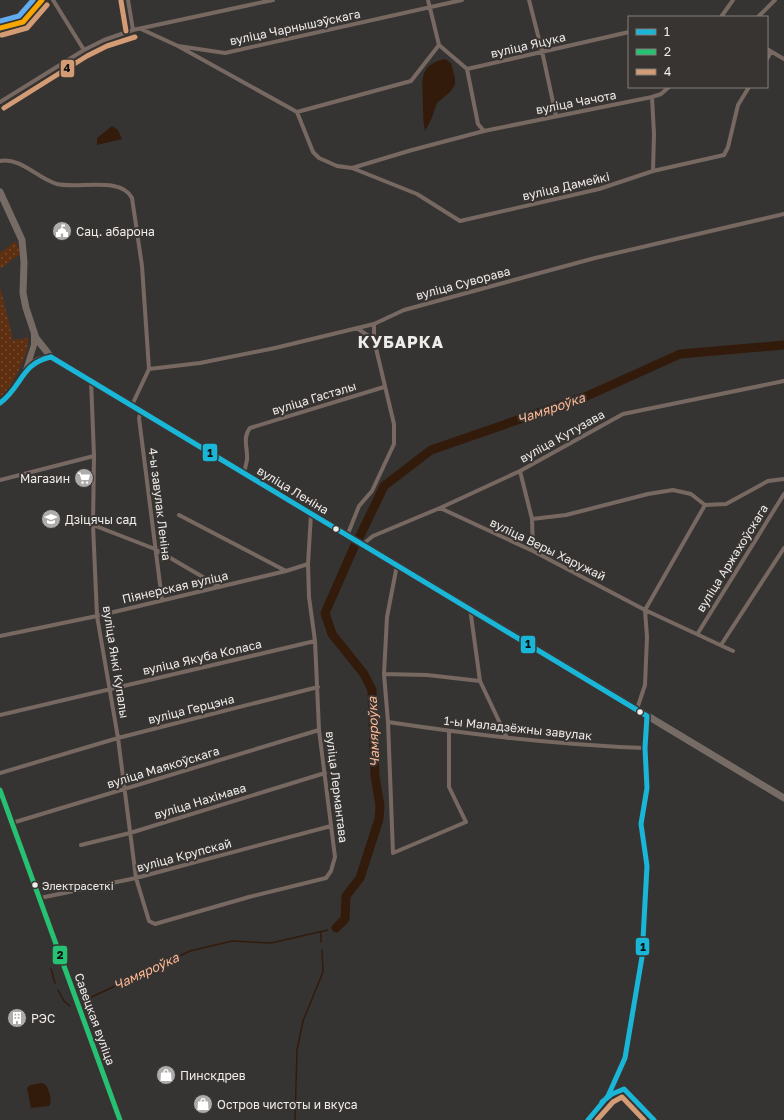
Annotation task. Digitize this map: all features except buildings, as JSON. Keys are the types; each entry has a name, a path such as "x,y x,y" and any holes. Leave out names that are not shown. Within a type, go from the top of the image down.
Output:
{"main road":[{"name":"вуліца Леніна","path":"0,192 22,240 24,262 23,293 34,332 39,344 51,357 784,798"}],"street":[{"path":"0,28 22,22 42,0"},
{"path":"53,0 84,50"},
{"path":"128,0 133,30"},
{"path":"0,102 84,50 104,40 133,30 273,0"},
{"path":"428,0 439,45 467,69 478,124 484,131"},
{"name":"вуліца Чарнышэўскага","path":"178,46 225,53 462,0"},
{"path":"529,0 556,116"},
{"path":"722,16 733,0"},
{"path":"759,16 775,0"},
{"name":"вуліца Чарнышэўскага","path":"141,29 178,46 297,112"},
{"name":"вуліца Яцука","path":"467,69 628,32"},
{"path":"297,112 411,80 439,45"},
{"path":"768,50 784,59"},
{"path":"768,57 771,52"},
{"name":"вуліца Чачота","path":"352,168 484,131 652,97 661,94 668,88"},
{"name":"вуліца Дамейкі","path":"297,112 313,152 319,158 332,164 352,168 416,194 460,221 599,189 653,171 724,155 728,147 738,105 748,88"},
{"path":"652,97 654,134 653,171"},
{"path":"0,161 16,162 57,184 118,186 130,193 142,266 148,369 132,405"},
{"name":"вуліца Суворава","path":"148,369 200,363 374,324 404,310 580,262 784,214"},
{"path":"347,536 359,506 372,491 394,444 394,424 374,340 374,324"},
{"path":"357,328 374,340"},
{"path":"0,403 13,392 25,371 34,345 34,332"},
{"path":"25,371 37,360 51,357"},
{"name":"вуліца Янкі Купалы","path":"91,380 94,456 93,525 97,616 118,738 123,789 136,878 149,921"},
{"name":"вуліца Кутузава","path":"362,545 373,536 440,508 520,471 623,414 784,382"},
{"name":"вуліца Гастэлы","path":"244,473 247,460 245,438 250,428 384,387"},
{"name":"4-ы завулак Леніна","path":"141,411 139,418 162,600"},
{"path":"0,480 94,456"},
{"path":"520,471 532,519 533,551"},
{"path":"532,519 566,515 648,494 672,490 691,494 705,505 726,504 768,481 784,479"},
{"name":"вуліца Аржахоўскага","path":"698,633 784,494"},
{"path":"637,709 645,686 647,637 645,610 705,505"},
{"name":"вуліца Веры Харужай","path":"440,508 533,551 645,610 698,633 733,651"},
{"name":"вуліца Лермантава","path":"149,921 155,924 249,897 326,878 331,872 335,857 319,730 315,641 308,564 311,514"},
{"path":"179,515 286,571"},
{"path":"93,525 155,549 220,587"},
{"path":"721,645 784,548"},
{"name":"Піянерская вуліца","path":"0,636 97,616 286,571 308,564"},
{"path":"397,565 387,617 384,674 388,722 393,854 466,822 449,787 449,731"},
{"path":"470,608 480,681 507,738"},
{"name":"вуліца Якуба Коласа","path":"0,715 315,641"},
{"path":"384,674 427,674 480,681"},
{"name":"вуліца Герцэна","path":"0,773 118,738 318,687"},
{"path":"588,1120 608,1096 625,1058 642,957 647,866 642,824 647,788 645,748 648,716"},
{"name":"1-ы Маладзёжны завулак","path":"388,722 449,731 576,745 645,748"},
{"name":"вуліца Маякоўскага","path":"12,823 319,730"},
{"name":"вуліца Нахімава","path":"81,845 130,833 325,773"},
{"name":"Савецкая вуліца","path":"0,790 120,1120"},
{"name":"вуліца Крупскай","path":"40,898 136,878 331,826"}],"shaded area":[{"path":"445,59 451,63 455,78 455,85 450,92 437,103 425,131 423,115 423,77 429,66"},
{"path":"112,126 118,130 122,139 97,145 97,138"},
{"path":"16,241 20,254 0,269 0,253"},
{"path":"0,286 13,340 28,338 28,344 23,361 15,379 5,393 0,397"},
{"path":"42,1083 46,1085 48,1090 51,1098 50,1104 49,1106 31,1108 27,1088 30,1085"}],"waterway":[{"name":"Чамяроўка","path":"359,538 384,486 431,450 587,396 680,354 784,345"},
{"name":"Чамяроўка","path":"336,928 345,919 346,896 360,878 379,819 380,806 375,776 372,690 364,674 332,634 325,613 355,545"},
{"name":"Чамяроўка","path":"83,1001 190,951 232,941 271,943 328,930"},
{"path":"321,932 321,942"},
{"path":"295,1120 297,1050 303,1021 323,972 322,950"},
{"name":"Чамяроўка","path":"51,969 55,983"},
{"name":"Чамяроўка","path":"58,990 64,1001 70,1006"}],"transit line":[{"path":"0,21 19,16 33,0"},
{"path":"0,28 23,22 42,0"},
{"name":"4","path":"121,1 126,31"},
{"name":"4","path":"2,35 27,28 47,5"},
{"name":"4","path":"4,108 87,56 107,46 135,37"},
{"name":"1","path":"51,357 647,716 645,748 647,788 641,824 647,866 642,957 625,1058 608,1096 588,1120"},
{"name":"1","path":"0,403 13,390 22,376 33,364 51,357"},
{"name":"2","path":"0,790 120,1120"},
{"name":"1","path":"602,1102 612,1094 624,1089 654,1120"},
{"name":"4","path":"597,1120 613,1102 622,1097 644,1120"}],"place":[{"name":"Сац. абарона","path":"62,231"},
{"name":"Магазин","path":"84,478"},
{"name":"Дзіцячы сад","path":"51,519"},
{"name":"Электрасеткі","path":"35,885"},
{"name":"РЭС","path":"17,1018"},
{"name":"Пинскдрев","path":"166,1075"},
{"name":"Остров чистоты и вкуса","path":"203,1104"}],"district":[{"name":"КУБАРКА","path":"401,342"}]}
